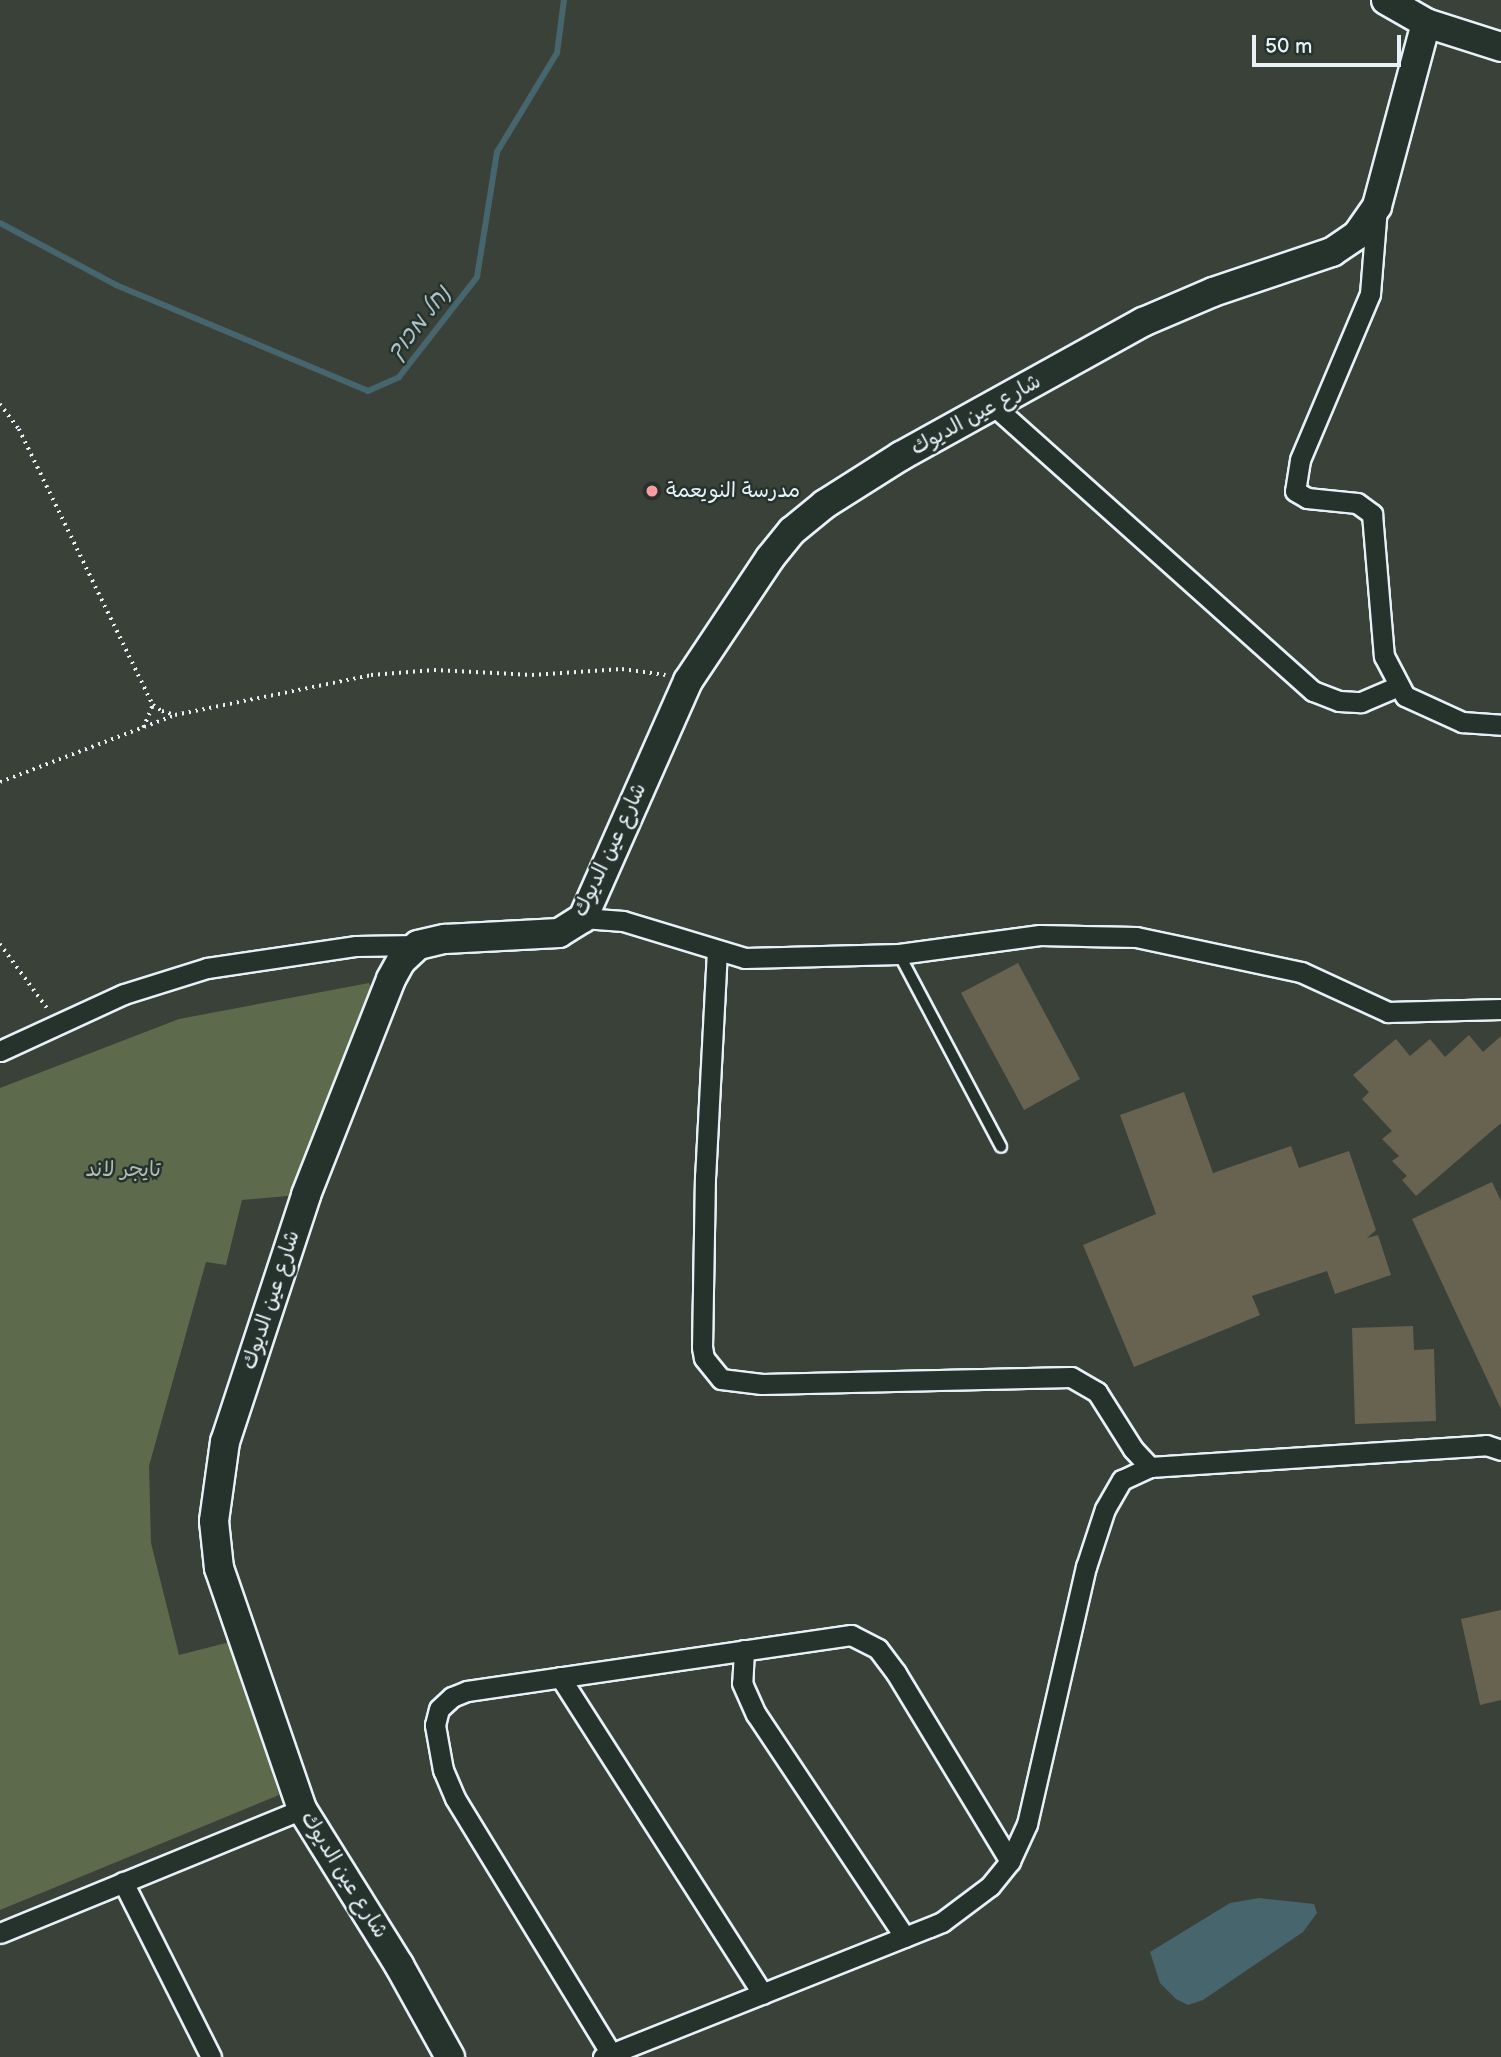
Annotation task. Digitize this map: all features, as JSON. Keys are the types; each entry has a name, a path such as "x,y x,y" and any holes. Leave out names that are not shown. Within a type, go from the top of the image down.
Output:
{"street":[{"path":"1386,0 1426,23 1501,47"},
{"name":"شارع عين الديوك","path":"450,2057 399,1965 302,1809 219,1568 215,1491 225,1442 332,1125 391,979 401,961 418,946 445,939 559,933 583,918 688,681 792,531 846,488 1143,322 1213,292 1332,252 1367,225 1377,206 1426,23"},
{"path":"1377,206 1370,294 1300,460 1294,485 1307,498 1357,503 1372,514 1384,656 1397,687 1412,703 1439,715 1501,726"},
{"path":"994,406 1313,691 1339,701 1361,702 1397,687"},
{"path":"583,918 623,921 745,958 900,954 1040,935 1136,937 1301,972 1388,1012 1501,1008"},
{"path":"0,1051 124,994 207,968 356,946 418,946"},
{"path":"717,950 704,1202 702,1348 711,1371 720,1379 762,1384 1071,1377 1097,1392 1133,1449 1150,1467"},
{"path":"1010,1861 878,1649 851,1635 467,1691 452,1698 439,1709 437,1747 455,1798 609,2056 942,1922 990,1886 1010,1861 1027,1824 1086,1567 1105,1509 1122,1480 1150,1467 1486,1445 1501,1450"},
{"path":"744,1650 742,1683 756,1714 905,1937"},
{"path":"560,1677 763,1994"},
{"path":"0,1933 302,1809"},
{"path":"123,1882 211,2057"}],"lane":[{"path":"900,954 1001,1147"}],"path":[{"path":"0,404 19,429 153,705 175,715"},
{"path":"0,782 175,715 371,675 435,670 532,676 645,670 688,681"},
{"path":"143,728 153,705"},
{"path":"0,943 44,1004 55,1026"}],"green space":[{"name":"تايجر لاند","path":"369,983 375,996 298,1195 242,1200 226,1265 206,1262 149,1466 151,1543 179,1655 234,1641 279,1795 0,1910 0,1088 179,1019"}],"water":[{"path":"1259,1898 1314,1904 1317,1913 1303,1932 1203,2000 1188,2005 1176,1999 1160,1983 1150,1952 1230,1903"}],"building":[{"path":"1018,963 1080,1079 1024,1110 961,993"},
{"path":"1469,1035 1483,1052 1501,1036 1501,1123 1416,1196 1402,1180 1407,1176 1392,1161 1399,1156 1382,1139 1392,1131 1362,1099 1369,1092 1353,1075 1396,1039 1410,1056 1430,1039 1445,1057"},
{"path":"1184,1092 1213,1173 1291,1146 1299,1168 1349,1151 1376,1230 1367,1238 1378,1235 1391,1275 1335,1294 1327,1271 1252,1296 1260,1315 1134,1367 1083,1245 1156,1214 1120,1115"},
{"path":"1492,1182 1501,1201 1501,1409 1412,1219"},
{"path":"1413,1326 1414,1350 1434,1349 1436,1421 1355,1424 1352,1328"},
{"path":"1501,1610 1501,1700 1480,1705 1461,1619"}],"waterway":[{"name":"נחל מכוך","path":"0,223 116,285 368,391 399,377 477,277 497,152 557,53 564,0"}],"place":[{"name":"مدرسة النويعمة","path":"652,491"}]}
